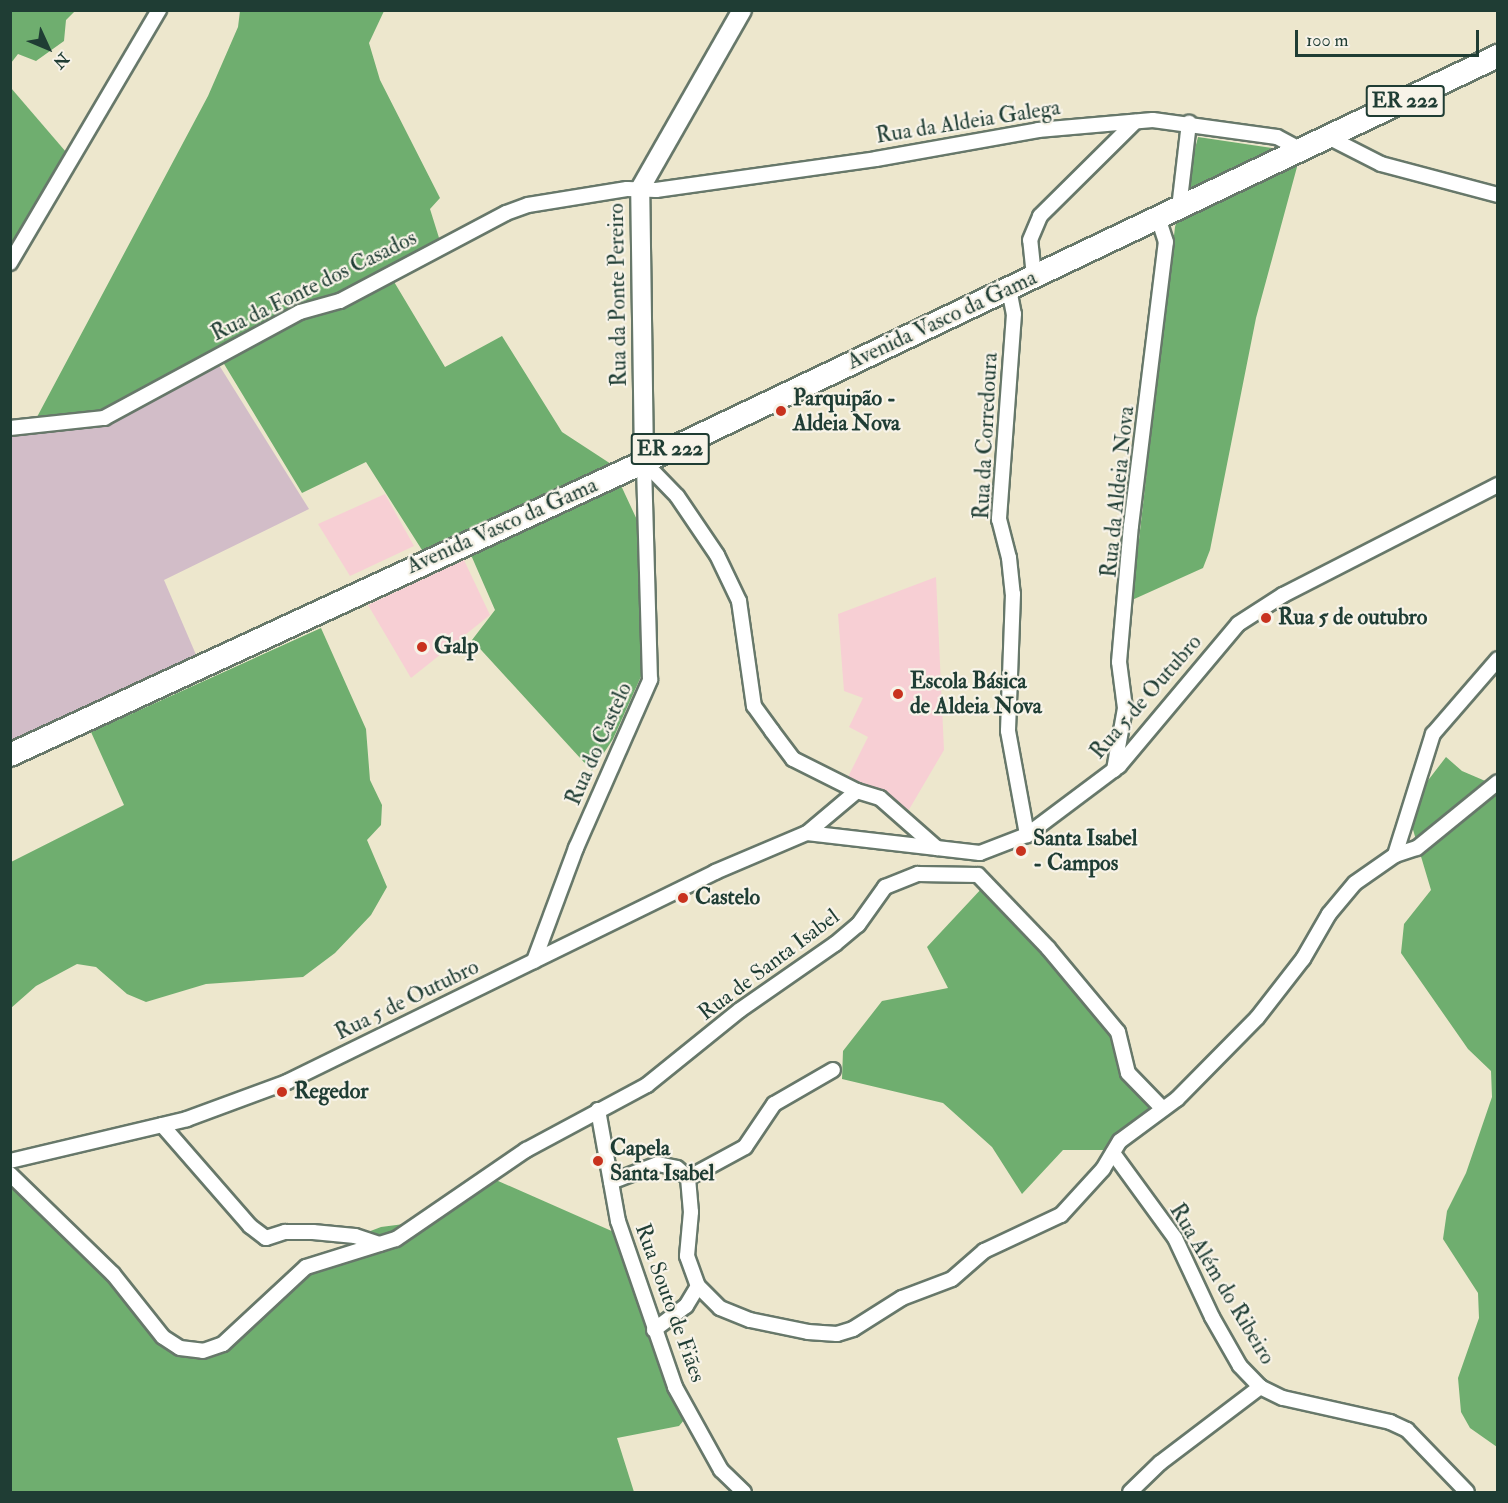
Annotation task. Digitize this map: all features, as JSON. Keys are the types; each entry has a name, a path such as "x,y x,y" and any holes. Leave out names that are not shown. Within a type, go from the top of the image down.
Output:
{"main road":[{"name":"Avenida Vasco da Gama","path":"10,755 644,462 1328,136 1492,62"}],"street":[{"path":"10,263 159,10"},
{"name":"Rua da Ponte Pereiro","path":"644,462 640,189 742,10"},
{"path":"1034,276 1030,240 1040,216 1135,122"},
{"name":"Rua da Aldeia Galega","path":"640,189 876,159 1038,130 1135,122 1189,123 1277,137 1301,150"},
{"path":"1179,208 1189,123"},
{"path":"1328,136 1381,164 1497,195"},
{"name":"Rua da Fonte dos Casados","path":"10,428 104,418 300,312 340,301 506,213 528,205 640,189"},
{"name":"Rua da Aldeia Nova","path":"1114,770 1125,708 1119,662 1131,526 1166,242 1158,218"},
{"name":"Rua da Corredoura","path":"1009,288 1014,314 999,519 1009,558 1013,594 1008,731 1027,835"},
{"path":"644,462 677,496 711,545 739,601 754,706 794,759 857,791 880,798 938,849"},
{"name":"Rua do Castelo","path":"534,961 576,848 650,680 644,462"},
{"name":"Rua 5 de Outubro","path":"807,832 980,853 1027,835 1114,770 1238,624 1282,594 1497,485"},
{"path":"1395,855 1433,734 1497,659"},
{"path":"611,1182 658,1164 677,1168 688,1178 691,1212 687,1256 698,1286 720,1308 750,1320 827,1333 853,1329 902,1298 952,1279 984,1251 1061,1215 1132,1130 1163,1109 1257,1018 1303,959 1329,914 1355,883 1395,855 1417,848 1497,782"},
{"name":"Rua 5 de Outubro","path":"10,1161 162,1125 286,1082 715,872 807,832 857,791"},
{"path":"980,853 978,875 1048,948 1118,1032 1128,1072 1163,1109"},
{"name":"Rua de Santa Isabel","path":"10,1174 113,1274 162,1337 180,1348 202,1351 223,1344 306,1267 396,1239 526,1150 647,1085 740,1010 835,944 858,925 885,886 918,874 978,875"},
{"path":"688,1178 745,1147 774,1104 832,1070"},
{"name":"Rua Souto de Fiães","path":"598,1110 618,1221 675,1386 721,1470 744,1492"},
{"path":"162,1125 250,1226 266,1238 285,1232 313,1232 355,1236 380,1244"},
{"name":"Rua Além do Ribeiro","path":"1113,1153 1174,1238 1240,1366 1260,1387 1283,1398 1407,1430 1467,1492"},
{"path":"654,1330 686,1306 698,1286"},
{"path":"1130,1492 1160,1463 1260,1387"},
{"path":"721,1470 728,1492"}],"shaded area":[{"path":"219,365 309,509 164,580 197,657 11,741 10,437 109,425"},
{"path":"385,494 414,546 350,576 318,524"},
{"name":"Galp","path":"464,560 490,615 411,678 368,605"},
{"name":"Escola Básica de Aldeia Nova","path":"936,577 944,750 907,813 884,794 847,779 868,737 849,727 863,698 844,691 838,614"}],"green space":[{"path":"11,10 75,11 66,20 64,41 36,61 18,54 11,63"},
{"path":"240,11 384,11 369,43 380,80 440,198 430,209 440,241 387,270 445,367 502,336 562,432 611,464 638,522 643,672 613,739 592,771 472,640 495,610 471,555 436,572 366,462 302,493 215,349 96,412 37,417 208,96 238,27"},
{"path":"11,88 66,152 11,250"},
{"path":"1198,137 1278,149 1297,167 1256,318 1210,550 1203,568 1132,600 1175,227"},
{"path":"321,628 366,729 370,780 382,805 381,825 367,840 387,887 371,915 335,953 303,977 206,984 146,1002 127,994 96,967 77,964 36,986 11,1008 11,862 124,805 91,732"},
{"path":"1446,757 1462,771 1497,786 1497,1447 1470,1428 1461,1412 1458,1378 1479,1318 1478,1293 1443,1239 1447,1211 1466,1173 1492,1097 1491,1071 1468,1049 1401,953 1404,924 1431,890 1411,823 1426,783"},
{"path":"983,887 1084,1001 1160,1104 1123,1129 1112,1150 1063,1150 1022,1194 992,1147 943,1103 842,1079 843,1051 882,1001 948,988 927,947"},
{"path":"480,1173 623,1236 637,1254 644,1272 645,1293 689,1414 679,1426 617,1438 634,1492 11,1492 10,1181 165,1331 186,1346 216,1345 360,1235 381,1227 404,1224"}],"place":[{"name":"Parquipão - Aldeia Nova","path":"781,411"},
{"name":"Rua 5 de outubro","path":"1266,618"},
{"name":"Galp","path":"422,647"},
{"name":"Escola Básica de Aldeia Nova","path":"898,694"},
{"name":"Santa Isabel - Campos","path":"1021,851"},
{"name":"Castelo","path":"683,898"},
{"name":"Regedor","path":"282,1092"},
{"name":"Capela Santa Isabel","path":"598,1161"}]}
